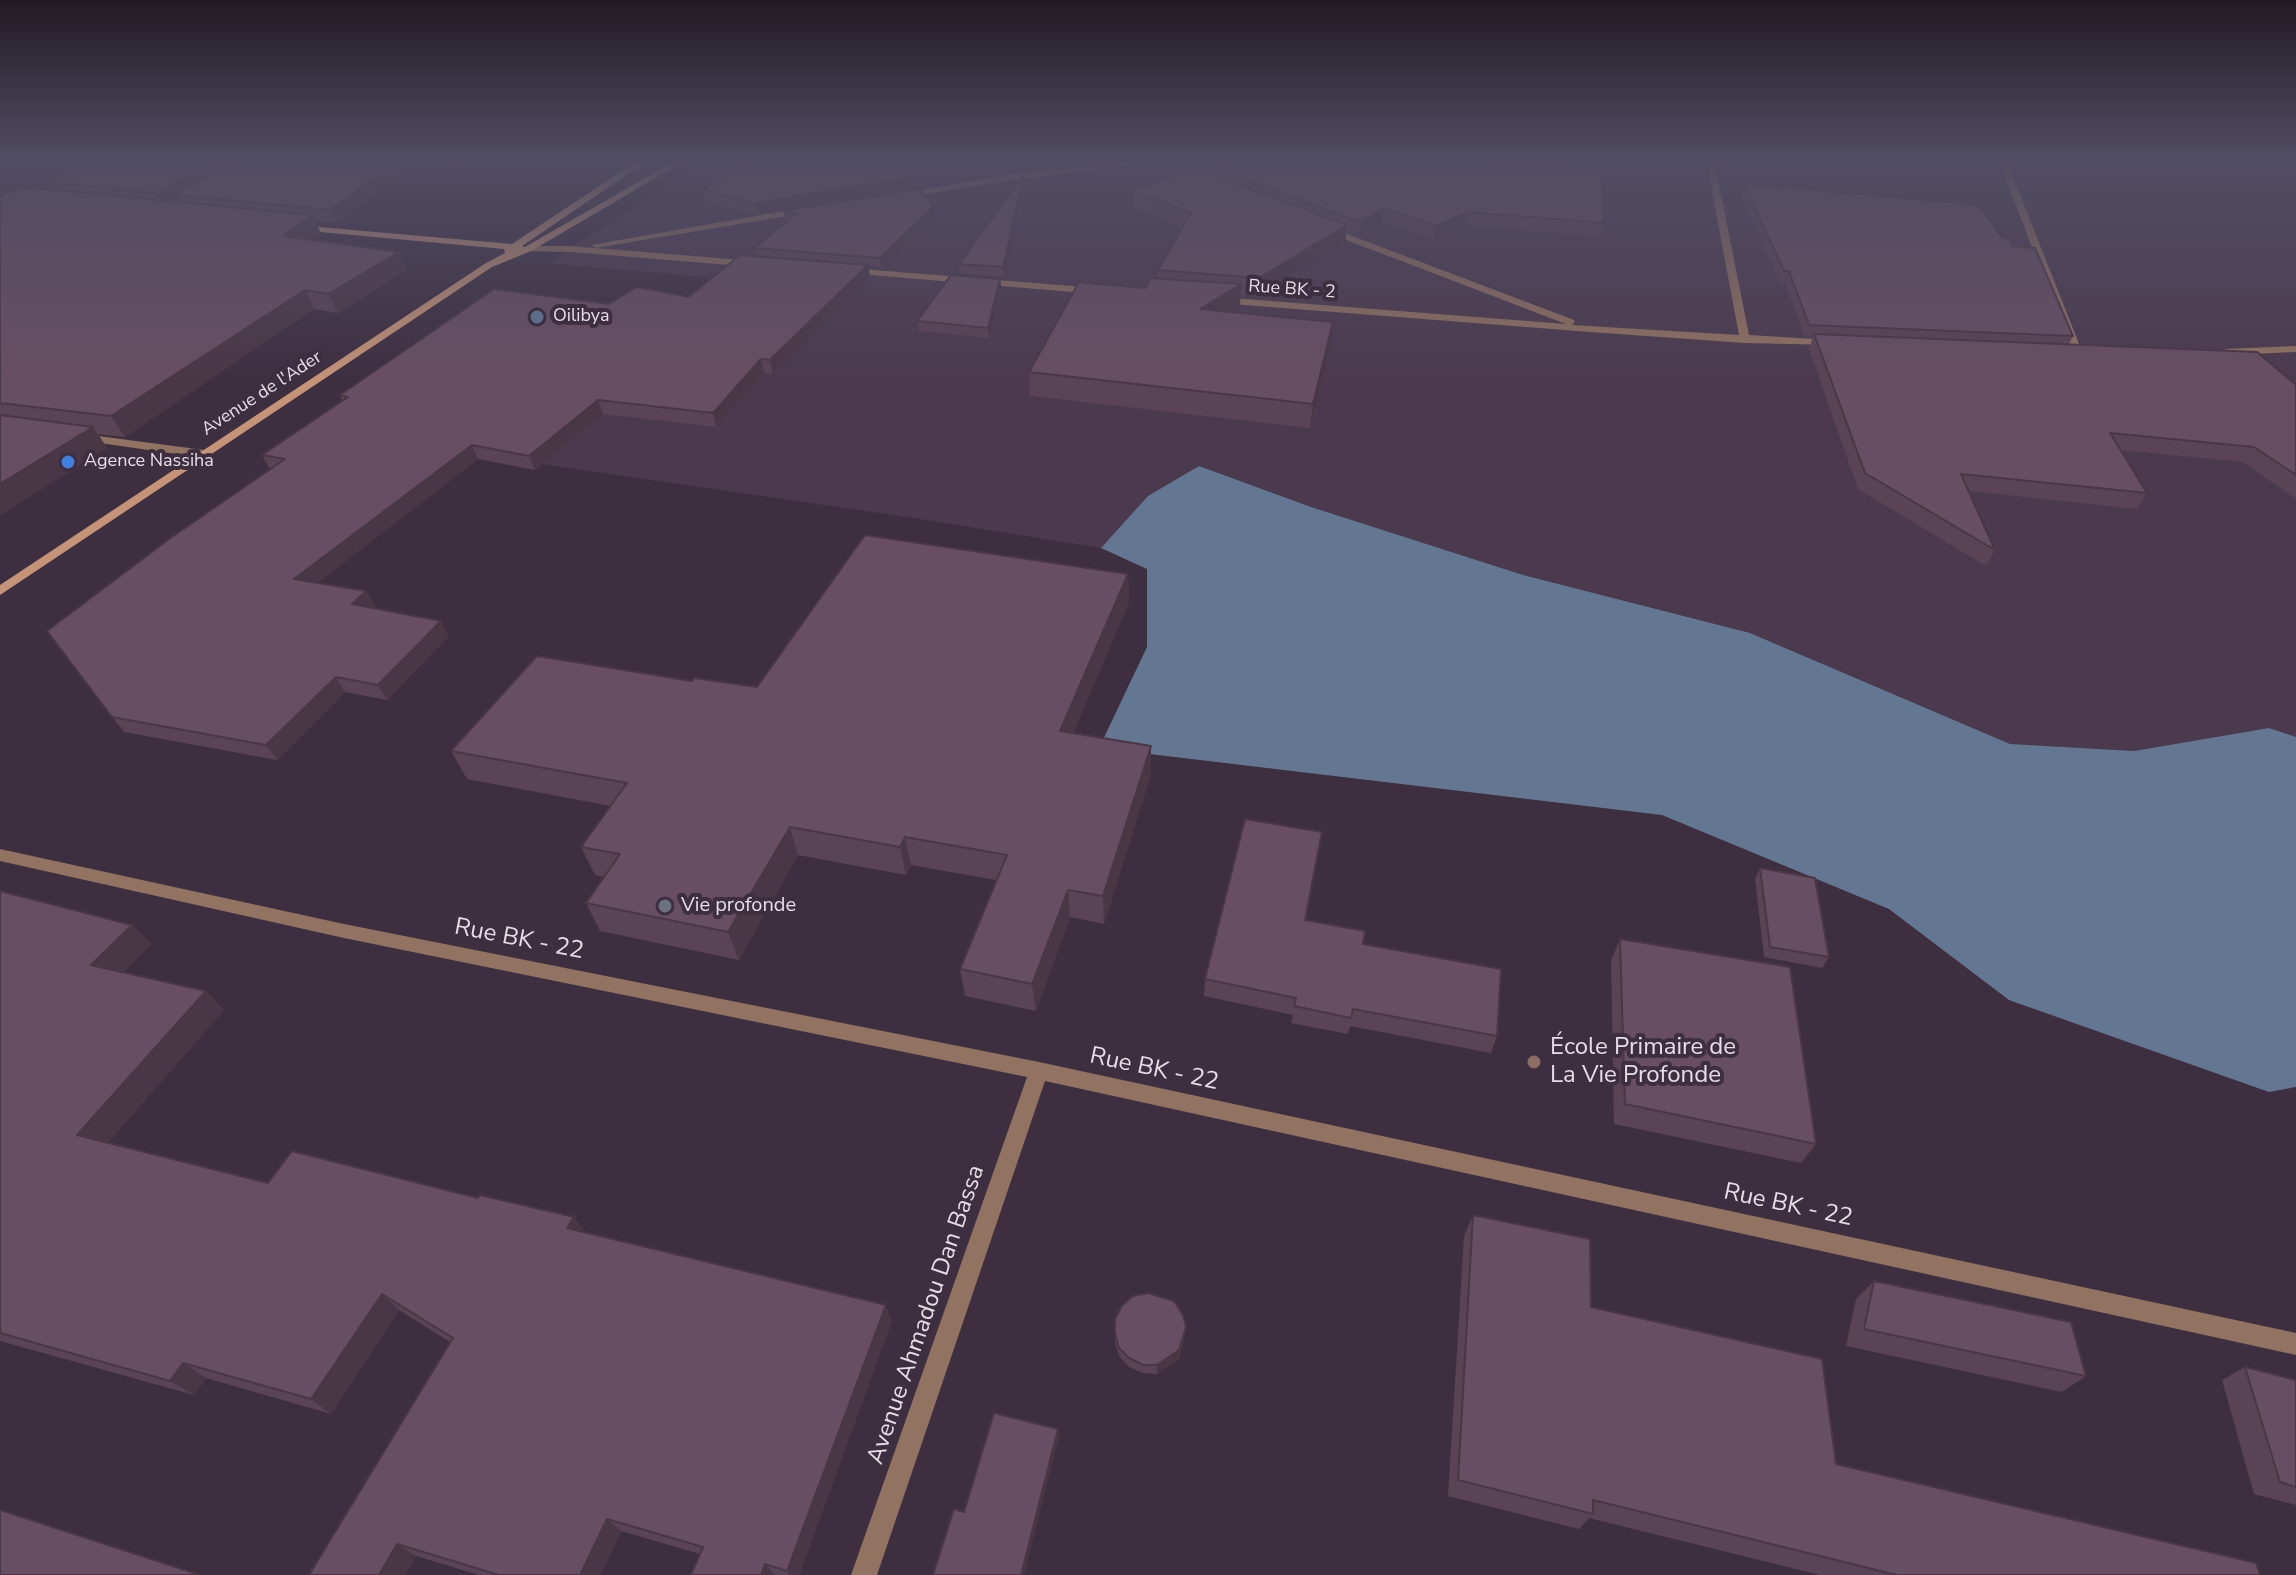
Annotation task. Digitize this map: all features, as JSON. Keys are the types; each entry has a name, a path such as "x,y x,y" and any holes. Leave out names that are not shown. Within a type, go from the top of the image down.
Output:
{"main road":[{"path":"345,232 508,251 528,249 557,232"},
{"name":"Avenue de l'Ader","path":"0,591 536,232"}],"street":[{"path":"571,249 670,232"},
{"path":"1334,232 1590,329"},
{"path":"1724,232 1745,340"},
{"path":"2031,232 2078,354"},
{"path":"528,249 571,249 760,264"},
{"path":"839,270 1108,291"},
{"name":"Rue BK - 2","path":"1201,299 1745,340 1840,344"},
{"path":"2220,352 2296,349"},
{"path":"2062,353 2094,354"},
{"path":"63,435 204,454"},
{"name":"Rue BK - 22","path":"0,855 344,931 1039,1071 2296,1344"},
{"name":"Avenue Ahmadou Dan Bassa","path":"864,1575 1039,1071"}],"shaded area":[{"path":"596,232 2296,232 2296,737 2269,728 2134,751 2010,744 1750,633 1523,575 1311,507 1199,466 1148,496 1101,548 507,459 725,279 549,263"}],"water":[{"path":"1199,466 1311,507 1523,575 1750,633 2010,744 2134,751 2269,728 2296,737 2296,1087 2269,1092 2009,1000 1889,909 1662,815 1099,748 1147,647 1147,569 1101,548 1148,496"}],"building":[{"path":"0,232 288,232 283,236 399,252 328,294 305,290 111,416 0,403"},
{"path":"773,232 906,232 880,258 754,248"},
{"path":"982,232 1011,232 1003,267 959,264"},
{"path":"1180,232 1335,232 1259,278 1158,270"},
{"path":"1766,232 1998,232 2002,238 2010,239 2012,246 2035,248 2073,336 1809,325 1789,271 1784,271"},
{"path":"740,255 868,265 770,360 761,359 713,413 598,400 529,456 472,445 294,579 366,591 352,604 441,621 378,685 336,677 266,745 112,717 47,631 172,537 285,459 262,455 348,397 340,395 494,289 609,304 637,287 689,297"},
{"path":"951,275 1000,279 988,328 917,321"},
{"path":"1151,278 1241,284 1200,309 1333,322 1313,404 1029,372 1079,282 1145,288"},
{"path":"1814,334 2257,352 2296,385 2296,475 2254,447 2110,433 2147,493 1961,474 1995,550 1865,473"},
{"path":"0,415 93,427 0,484"},
{"path":"865,535 1128,574 1060,731 1151,746 1103,896 1068,890 1032,984 960,969 1007,855 905,837 900,847 790,827 728,932 586,903 620,854 581,847 627,783 451,751 537,656 692,681 694,678 757,687"},
{"path":"1245,819 1322,832 1305,920 1365,931 1363,944 1501,969 1497,1036 1353,1009 1351,1018 1294,1006 1296,998 1205,979"},
{"path":"1760,868 1815,878 1829,957 1770,947"},
{"path":"0,891 132,925 91,965 206,991 77,1135 268,1183 292,1151 478,1198 480,1195 574,1217 567,1228 886,1305 787,1571 765,1564 761,1575 691,1575 703,1547 607,1519 580,1575 499,1575 397,1544 379,1575 309,1575 453,1338 382,1294 311,1399 183,1363 170,1381 0,1333"},
{"path":"1620,939 1790,967 1816,1144 1625,1104"},
{"path":"1473,1215 1590,1239 1591,1307 1822,1359 1836,1464 2256,1563 2260,1575 1897,1575 1593,1500 1593,1514 1458,1480"},
{"path":"1874,1281 2071,1322 2086,1376 1864,1329"},
{"path":"1148,1293 1174,1301 1186,1327 1179,1350 1157,1365 1143,1365 1129,1358 1119,1348 1115,1333 1115,1319 1122,1306 1133,1296"},
{"path":"2245,1367 2296,1380 2296,1487 2280,1482"},
{"path":"994,1413 1058,1429 1021,1575 933,1575 954,1509 964,1512"},
{"path":"0,1510 200,1575 0,1575"}],"place":[{"name":"Oilibya","path":"537,317"},
{"name":"Agence Nassiha","path":"68,462"},
{"name":"Vie profonde","path":"665,906"},
{"name":"École Primaire de La Vie Profonde","path":"1534,1062"}]}
